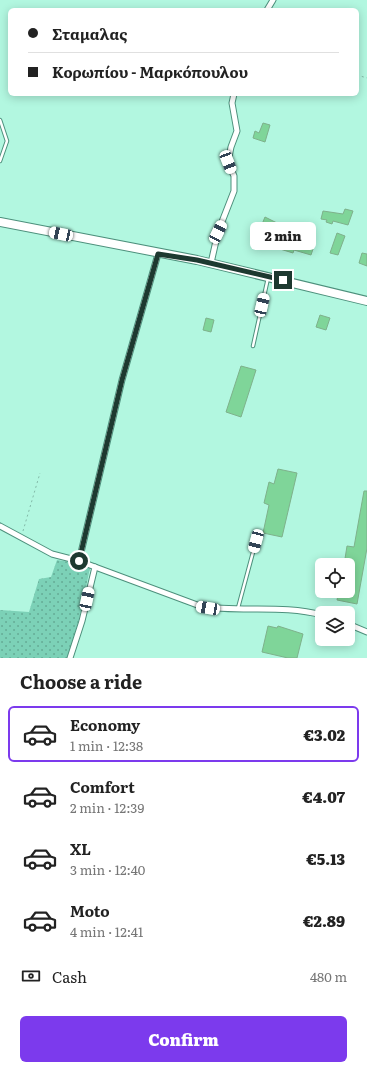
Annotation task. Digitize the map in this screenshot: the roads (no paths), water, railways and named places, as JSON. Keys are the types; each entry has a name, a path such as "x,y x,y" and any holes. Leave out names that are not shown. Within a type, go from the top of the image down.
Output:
{"main road":[{"path":"0,222 158,254 211,263 367,301"}],"street":[{"path":"211,263 218,232 234,191 234,176 228,162 231,147 237,131 232,103 234,96"},
{"path":"79,561 122,380 158,254"},
{"path":"0,526 52,554 79,561 200,606 216,609 285,609 315,614"},
{"path":"70,658 82,621 95,567"},
{"path":"355,627 367,632"}],"lane":[{"path":"0,120 8,141 0,162"},
{"path":"252,346 269,277"},
{"path":"238,609 256,541"}]}
